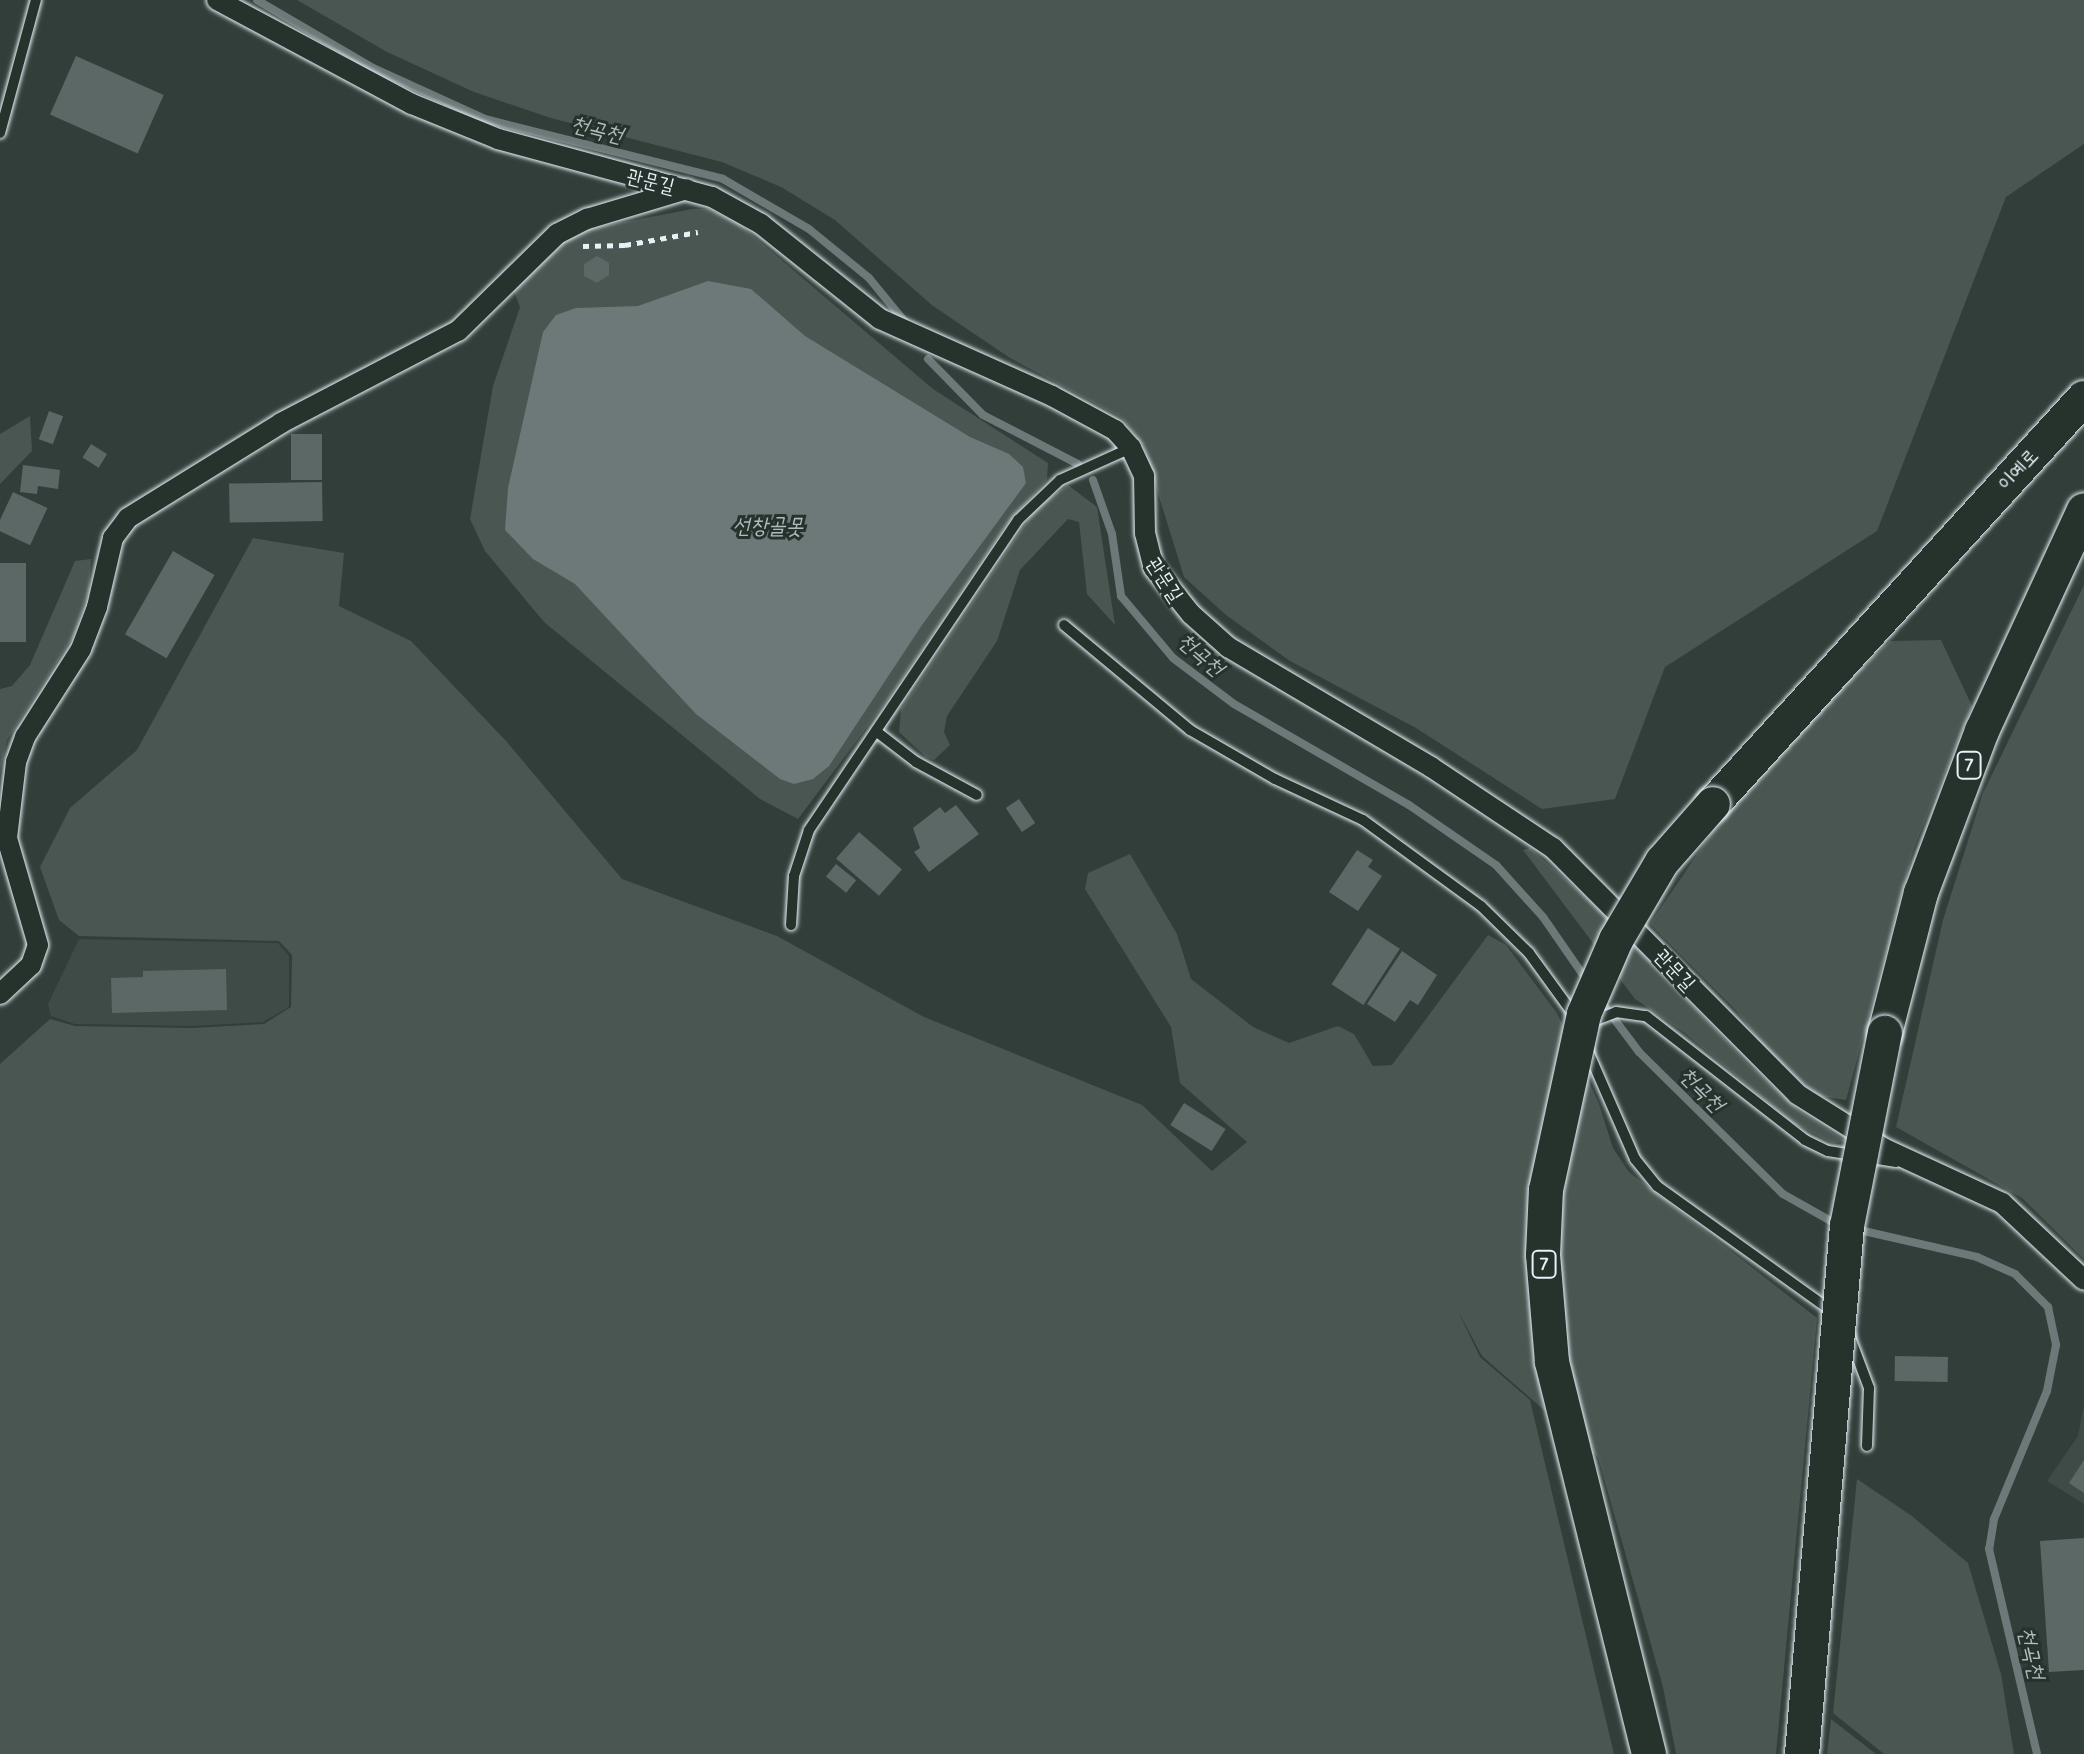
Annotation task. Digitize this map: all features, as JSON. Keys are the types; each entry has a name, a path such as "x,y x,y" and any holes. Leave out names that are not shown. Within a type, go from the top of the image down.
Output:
{"highway":[{"name":"이예로","path":"1649,1754 1552,1362 1543,1255 1546,1190 1584,1014 1616,940 1662,862 1949,541 2084,398"},
{"name":"7","path":"1802,1754 1847,1226 1885,1033 1921,893 1982,731 2084,510"}],"street":[{"name":"관문길","path":"217,0 455,122 498,139 687,189 761,224 880,319 1079,410 1115,430 1131,448 1144,476 1147,552 1166,587 1191,614 1267,674 1431,767 1553,848 1640,930 1787,1085 1914,1164 2002,1203 2084,1280"},
{"path":"0,994 31,965 38,945 7,838 16,762 25,737 81,649 118,529 138,510 281,423 458,331 557,234 587,219 687,189"}],"lane":[{"path":"0,133 36,0"},
{"path":"791,925 794,876 809,830 1031,503 1060,480 1131,448"},
{"path":"1064,625 1190,730 1275,779 1363,820 1481,906 1550,979 1578,1026 1624,1138 1657,1186 1825,1305 1845,1326 1869,1388 1867,1446"},
{"path":"877,732 916,762 977,795"},
{"path":"1578,1026 1616,1012 1646,1016 1805,1140 1850,1156 1914,1164"}],"path":[{"path":"557,234 581,245 606,247 698,232"}],"shaded area":[{"path":"297,0 2084,0 2084,144 2006,197 1877,531 1665,667 1615,799 1542,809 1416,728 1290,661 1226,615 1184,577 1143,445 1122,418 1010,358 933,306 835,220 781,187 722,162 551,118 474,92 387,52"},
{"name":"선창골못","path":"692,209 708,209 739,224 933,389 1048,463 1047,480 1005,526 888,699 798,819 760,799 544,622 485,551 470,519 493,386 520,307 514,291 556,245 588,229"},
{"path":"30,416 32,451 0,484 0,434"},
{"path":"1068,485 1097,507 1115,625 1087,594 1079,522 1068,519 1020,570 997,641 947,716 944,732 950,745 934,760 926,757 899,732 901,709 1036,508"},
{"path":"253,538 344,553 339,606 411,641 507,742 622,879 777,936 924,1017 1142,1105 1212,1171 1247,1142 1180,1083 1171,1027 1085,889 1088,873 1130,854 1177,934 1191,979 1253,1027 1289,1043 1338,1026 1354,1034 1373,1066 1392,1065 1488,935 1506,945 1557,1013 1599,1104 1613,1148 1629,1172 1817,1318 1776,1754 1676,1754 1663,1687 1598,1457 1482,1356 1457,1309 1480,1357 1530,1400 1614,1754 0,1754 0,1064 50,1019 75,1026 192,1028 264,1024 291,1007 292,955 279,941 79,936 59,920 40,867 70,808 137,750"},
{"path":"91,559 89,590 73,637 7,740 0,773 0,689 12,686 30,665 75,561"},
{"path":"2084,585 2084,1259 2022,1198 1896,1127 1943,920 1983,793"},
{"path":"1941,640 1972,706 1914,848 1846,1100 1818,1096 1774,1060 1735,1009 1650,924 1723,816 1785,743 1890,641"},
{"path":"1530,848 1607,916 1747,1063 1798,1110 1847,1142 1832,1143 1793,1123 1685,1033 1635,999 1523,850"},
{"path":"79,939 278,943 289,956 289,1007 263,1022 192,1026 75,1024 51,1016 48,1004"},
{"path":"2084,1405 2084,1504 2047,1481 2078,1436"},
{"path":"1857,1479 1912,1516 1968,1563 2001,1674 2014,1754 1884,1754 1833,1713"},
{"path":"1831,1719 1876,1754 1827,1754"}],"water":[{"name":"선창골못","path":"708,281 751,289 805,336 970,437 1009,454 1023,467 1026,483 922,625 829,766 813,779 794,784 780,779 696,714 575,584 533,559 505,530 508,488 543,332 556,315 576,308 638,306"}],"building":[{"path":"76,56 164,95 138,154 50,114"},
{"path":"597,256 609,263 609,275 597,283 584,276 584,264"},
{"path":"49,411 63,416 53,444 39,439"},
{"path":"291,434 322,434 322,480 291,480"},
{"path":"91,444 107,454 99,468 83,458"},
{"path":"23,465 60,470 58,489 38,486 37,494 20,492"},
{"path":"322,482 323,521 230,523 229,484"},
{"path":"13,492 47,508 30,545 0,531 0,520"},
{"path":"173,551 215,575 167,658 125,634"},
{"path":"0,563 26,563 26,642 0,642"},
{"path":"1019,799 1035,823 1022,832 1006,808"},
{"path":"956,805 979,834 929,872 914,852 920,848 913,828 940,807 945,813"},
{"path":"859,832 902,869 879,896 836,858"},
{"path":"1357,850 1373,860 1368,867 1382,876 1358,911 1329,892"},
{"path":"836,864 856,880 846,893 826,876"},
{"path":"1368,928 1400,949 1363,1005 1332,984"},
{"path":"1402,951 1437,975 1418,1005 1410,1000 1395,1022 1367,1004"},
{"path":"226,969 227,1010 112,1013 111,978 143,977 143,971"},
{"path":"1184,1103 1226,1129 1212,1151 1170,1125"},
{"path":"1895,1356 1948,1357 1948,1382 1895,1381"},
{"path":"2084,1460 2084,1493 2069,1483"},
{"path":"2084,1538 2084,1670 2049,1672 2040,1541"}],"waterway":[{"name":"천곡천","path":"257,0 373,68 485,119 723,179 809,229 869,278 905,322"},
{"name":"천곡천","path":"928,359 983,415 1078,464"},
{"name":"천곡천","path":"1093,480 1112,534 1121,596 1173,658 1234,704 1409,805 1496,865 1543,917 1588,982"},
{"name":"천곡천","path":"1600,1000 1639,1052 1783,1194 1838,1225"},
{"name":"천곡천","path":"1855,1229 1977,1257 2015,1274 2048,1307 2056,1345 2047,1391 1994,1519 1989,1549 2037,1754"}]}
